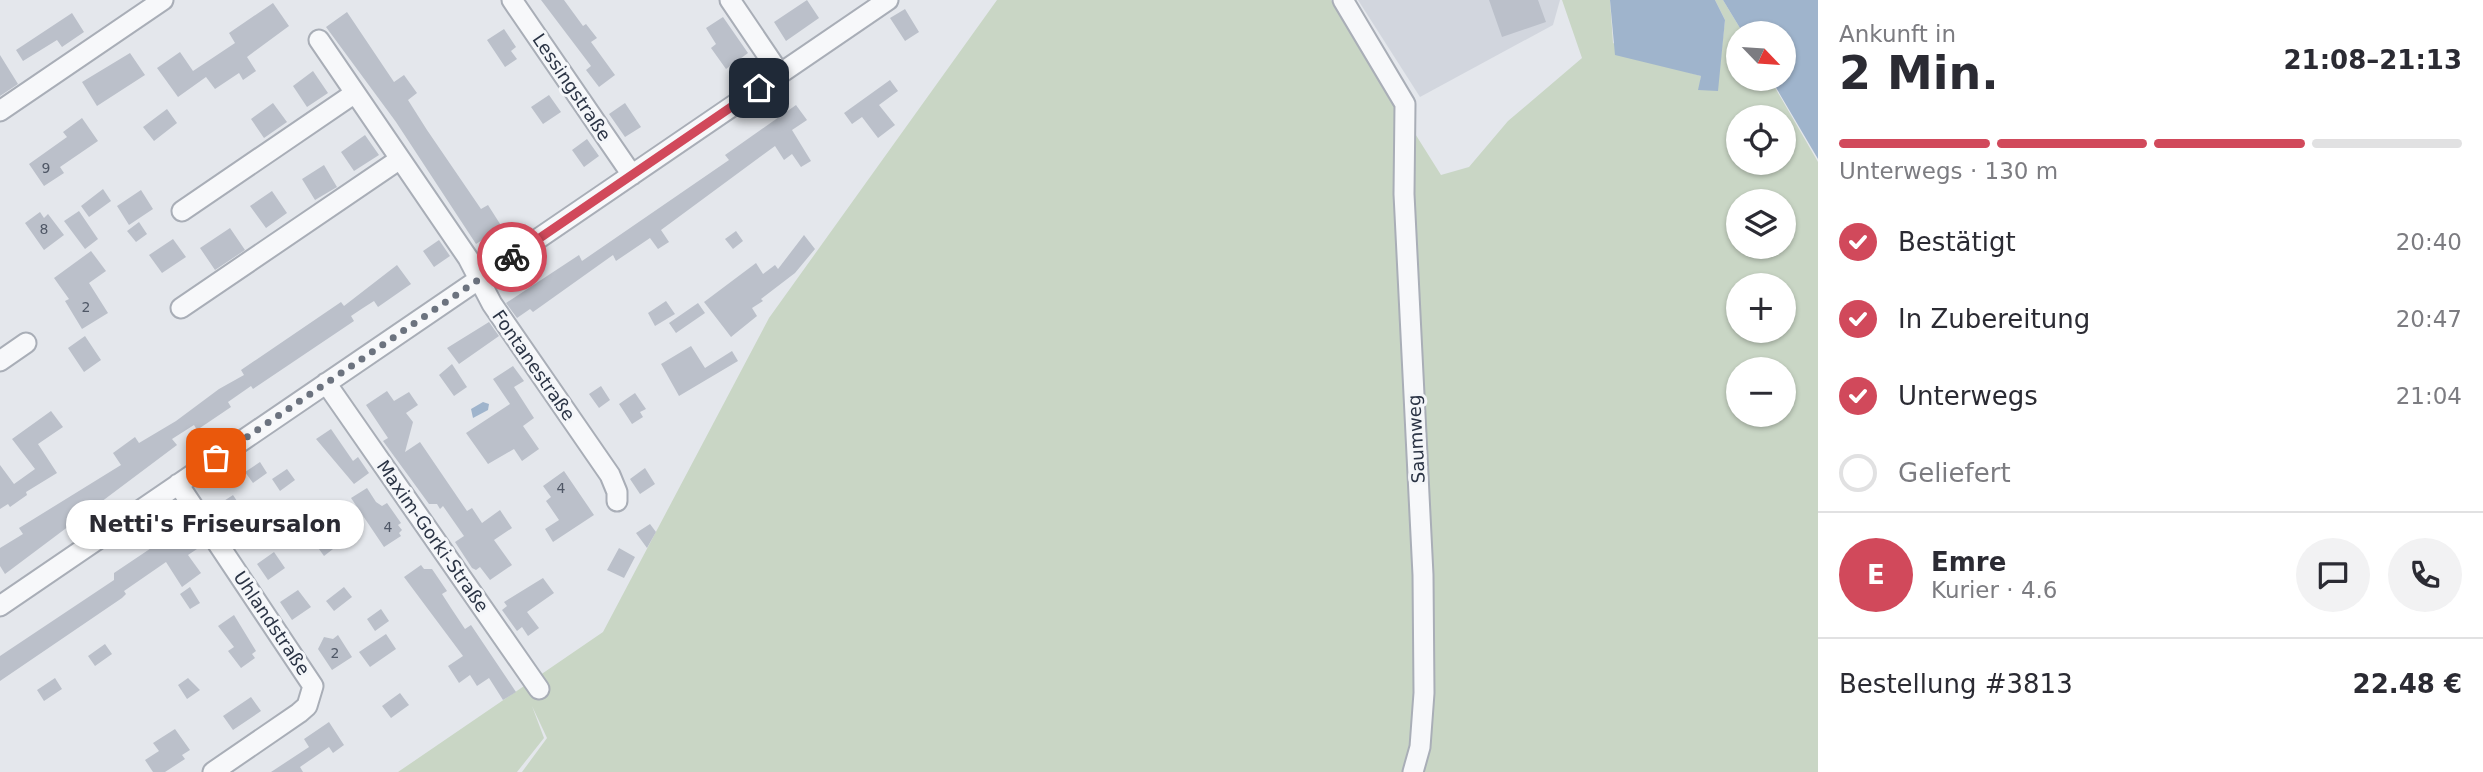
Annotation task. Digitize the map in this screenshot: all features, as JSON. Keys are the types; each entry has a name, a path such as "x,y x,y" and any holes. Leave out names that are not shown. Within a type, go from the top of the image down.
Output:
{"street":[{"path":"0,111 163,0"},
{"name":"Lessingstraße","path":"512,0 632,175"},
{"path":"730,0 780,74"},
{"path":"0,606 888,0"},
{"name":"Saumweg","path":"1343,0 1405,104 1404,194 1423,588 1424,693 1420,747 1413,772"},
{"name":"Fontanestraße","path":"319,40 479,279 492,304 610,475 617,492 617,501"},
{"path":"181,211 355,93"},
{"path":"181,308 400,159"},
{"path":"0,360 26,342"},
{"name":"Maxim-Gorki-Straße","path":"326,383 539,689"},
{"name":"Uhlandstraße","path":"178,484 313,686 312,694 299,713 214,772"}],"shaded area":[{"path":"1358,0 1560,0 1553,25 1420,97"}],"green space":[{"path":"997,0 1331,0 1441,175 1469,167 1508,121 1582,58 1562,0 1610,0 1613,43 1673,68 1701,76 1699,90 1717,90 1725,20 1715,0 1723,0 1736,21 1726,21 1726,91 1777,91 1785,105 1726,105 1726,175 1796,175 1796,124 1818,162 1818,772 522,772 547,738 532,706 544,738 517,772 398,772 603,632 769,318"}],"water":[{"path":"1610,0 1715,0 1725,20 1718,91 1698,90 1701,76 1615,55"},
{"path":"1723,0 1818,0 1818,159 1796,122 1796,105 1786,105 1778,91 1796,91 1796,21 1736,21"},
{"path":"483,402 489,404 488,410 473,418 471,409"}],"building":[{"path":"541,0 564,0 583,26 586,24 597,38 591,42 615,75 599,87 586,70 591,66"},
{"path":"807,0 819,18 786,41 774,22"},
{"path":"1489,0 1538,0 1546,22 1502,37"},
{"path":"273,3 289,26 247,57 256,71 243,80 239,73 215,89 206,77 178,97 157,68 180,52 193,71 235,43 229,33"},
{"path":"905,9 919,32 905,41 890,18"},
{"path":"347,12 394,82 404,75 417,93 408,100 427,130 481,209 488,205 502,227 476,244 396,122 326,27"},
{"path":"72,13 84,32 62,47 57,40 23,61 16,50"},
{"path":"723,17 748,53 726,69 711,48 716,44 706,28"},
{"path":"504,29 516,47 511,51 517,59 505,67 487,40"},
{"path":"130,53 145,75 97,106 82,82"},
{"path":"0,55 18,84 0,96"},
{"path":"313,71 328,93 307,107 293,86"},
{"path":"890,80 898,91 879,105 895,125 878,138 862,117 852,124 844,113"},
{"path":"549,95 561,112 543,124 531,107"},
{"path":"273,103 287,122 264,138 251,119"},
{"path":"625,103 641,127 625,137 609,114"},
{"path":"796,105 807,120 792,130 811,161 801,167 792,154 784,160 775,146 661,230 669,242 658,249 650,238 616,261 613,255 533,312 530,309 517,318 506,303 579,255 582,261 729,160 725,155"},
{"path":"167,109 177,123 154,141 143,127"},
{"path":"82,118 98,141 60,167 64,173 44,186 29,164 67,137 63,132"},
{"path":"365,135 379,155 354,171 341,152"},
{"path":"587,139 599,156 584,167 572,150"},
{"path":"324,165 337,187 315,200 302,179"},
{"path":"103,189 111,201 89,217 81,206"},
{"path":"141,190 153,209 129,225 117,206"},
{"path":"272,191 287,213 266,228 250,206"},
{"path":"79,211 98,239 85,249 64,221"},
{"path":"40,212 44,218 48,214 64,235 44,250 25,223"},
{"path":"139,222 147,234 136,242 127,231"},
{"path":"230,228 245,250 215,270 200,248"},
{"path":"736,231 743,241 733,249 725,239"},
{"path":"804,235 815,249 795,273 752,308 757,316 731,337 704,302 756,263 763,274 775,265 778,269"},
{"path":"173,239 186,257 162,273 149,255"},
{"path":"439,240 450,256 434,267 423,251"},
{"path":"91,251 106,271 89,283 108,313 82,329 65,301 69,299 54,278"},
{"path":"397,265 411,284 378,307 374,301 351,316 354,321 253,389 251,386 228,402 231,407 197,430 194,425 172,439 177,445 5,574 0,566 0,548 23,534 19,528 121,465 113,453 135,437 139,443 176,421 219,389 244,375 241,370 341,302 344,306"},
{"path":"666,301 675,314 655,326 648,313"},
{"path":"698,303 705,313 676,333 669,323"},
{"path":"489,322 499,336 459,364 447,348"},
{"path":"85,336 101,360 84,372 68,348"},
{"path":"691,346 705,368 732,351 738,361 679,396 661,364"},
{"path":"452,364 467,387 454,396 439,375"},
{"path":"513,366 524,381 514,387 534,418 523,426 539,449 522,461 514,449 488,464 466,433 510,404 493,379"},
{"path":"601,386 610,400 599,408 589,394"},
{"path":"387,391 394,401 409,392 418,405 406,413 413,422 405,452 420,442 467,511 472,508 482,523 500,510 512,528 494,540 512,565 490,580 480,567 476,570 472,568 455,542 464,536 443,506 440,509 437,504 429,504 383,441 388,438 366,405"},
{"path":"635,393 646,409 640,412 643,417 632,424 619,404"},
{"path":"51,411 63,427 38,444 57,473 26,492 27,495 10,507 8,504 0,509 0,465 14,484 35,469 12,439"},
{"path":"331,429 353,461 358,457 369,473 354,484 316,439"},
{"path":"260,462 267,473 253,483 245,472"},
{"path":"645,468 655,484 640,494 630,479"},
{"path":"287,469 295,480 280,491 272,479"},
{"path":"564,471 594,515 553,542 545,529 559,520 546,501 551,497 543,486"},
{"path":"367,488 376,502 382,506 387,503 401,523 398,525 402,530 399,533 401,536 384,547 351,498"},
{"path":"233,495 245,513 229,524 216,506"},
{"path":"308,513 333,549 324,556 298,520"},
{"path":"187,524 200,547 188,555 201,573 182,587 166,562 124,591 126,594 122,598 0,681 0,656 114,580 114,573"},
{"path":"650,524 656,532 647,548 636,533"},
{"path":"619,548 635,557 624,578 607,570"},
{"path":"274,552 285,568 268,580 257,564"},
{"path":"421,565 424,569 432,569 447,591 442,594 465,629 471,625 516,692 503,700 489,678 477,686 470,675 459,683 448,666 463,656 404,577"},
{"path":"543,578 554,593 527,612 539,628 528,636 522,627 517,631 502,610 507,606 504,602"},
{"path":"190,587 200,603 190,609 180,594"},
{"path":"344,587 352,597 334,611 326,601"},
{"path":"298,590 311,607 292,620 280,602"},
{"path":"381,609 389,621 375,631 367,619"},
{"path":"234,615 256,651 252,654 255,658 241,668 228,651 234,647 218,626"},
{"path":"386,634 396,649 370,667 359,652"},
{"path":"338,635 352,657 332,670 318,649 324,637 333,639"},
{"path":"105,644 112,654 95,666 88,656"},
{"path":"55,678 62,689 44,701 37,690"},
{"path":"188,678 200,690 187,699 178,685"},
{"path":"400,693 409,705 391,718 382,706"},
{"path":"251,697 261,711 233,730 223,716"},
{"path":"329,722 344,745 333,753 329,747 300,767 303,772 271,772 309,747 304,739"},
{"path":"175,729 190,750 182,755 185,759 165,772 153,772 145,760 159,751 153,743"}],"way so far":[{"path":"216,458 512,257"}],"place":[{"name":"Netti's Friseursalon","path":"216,458"}],"route":[{"path":"512,257 759,88"}]}
